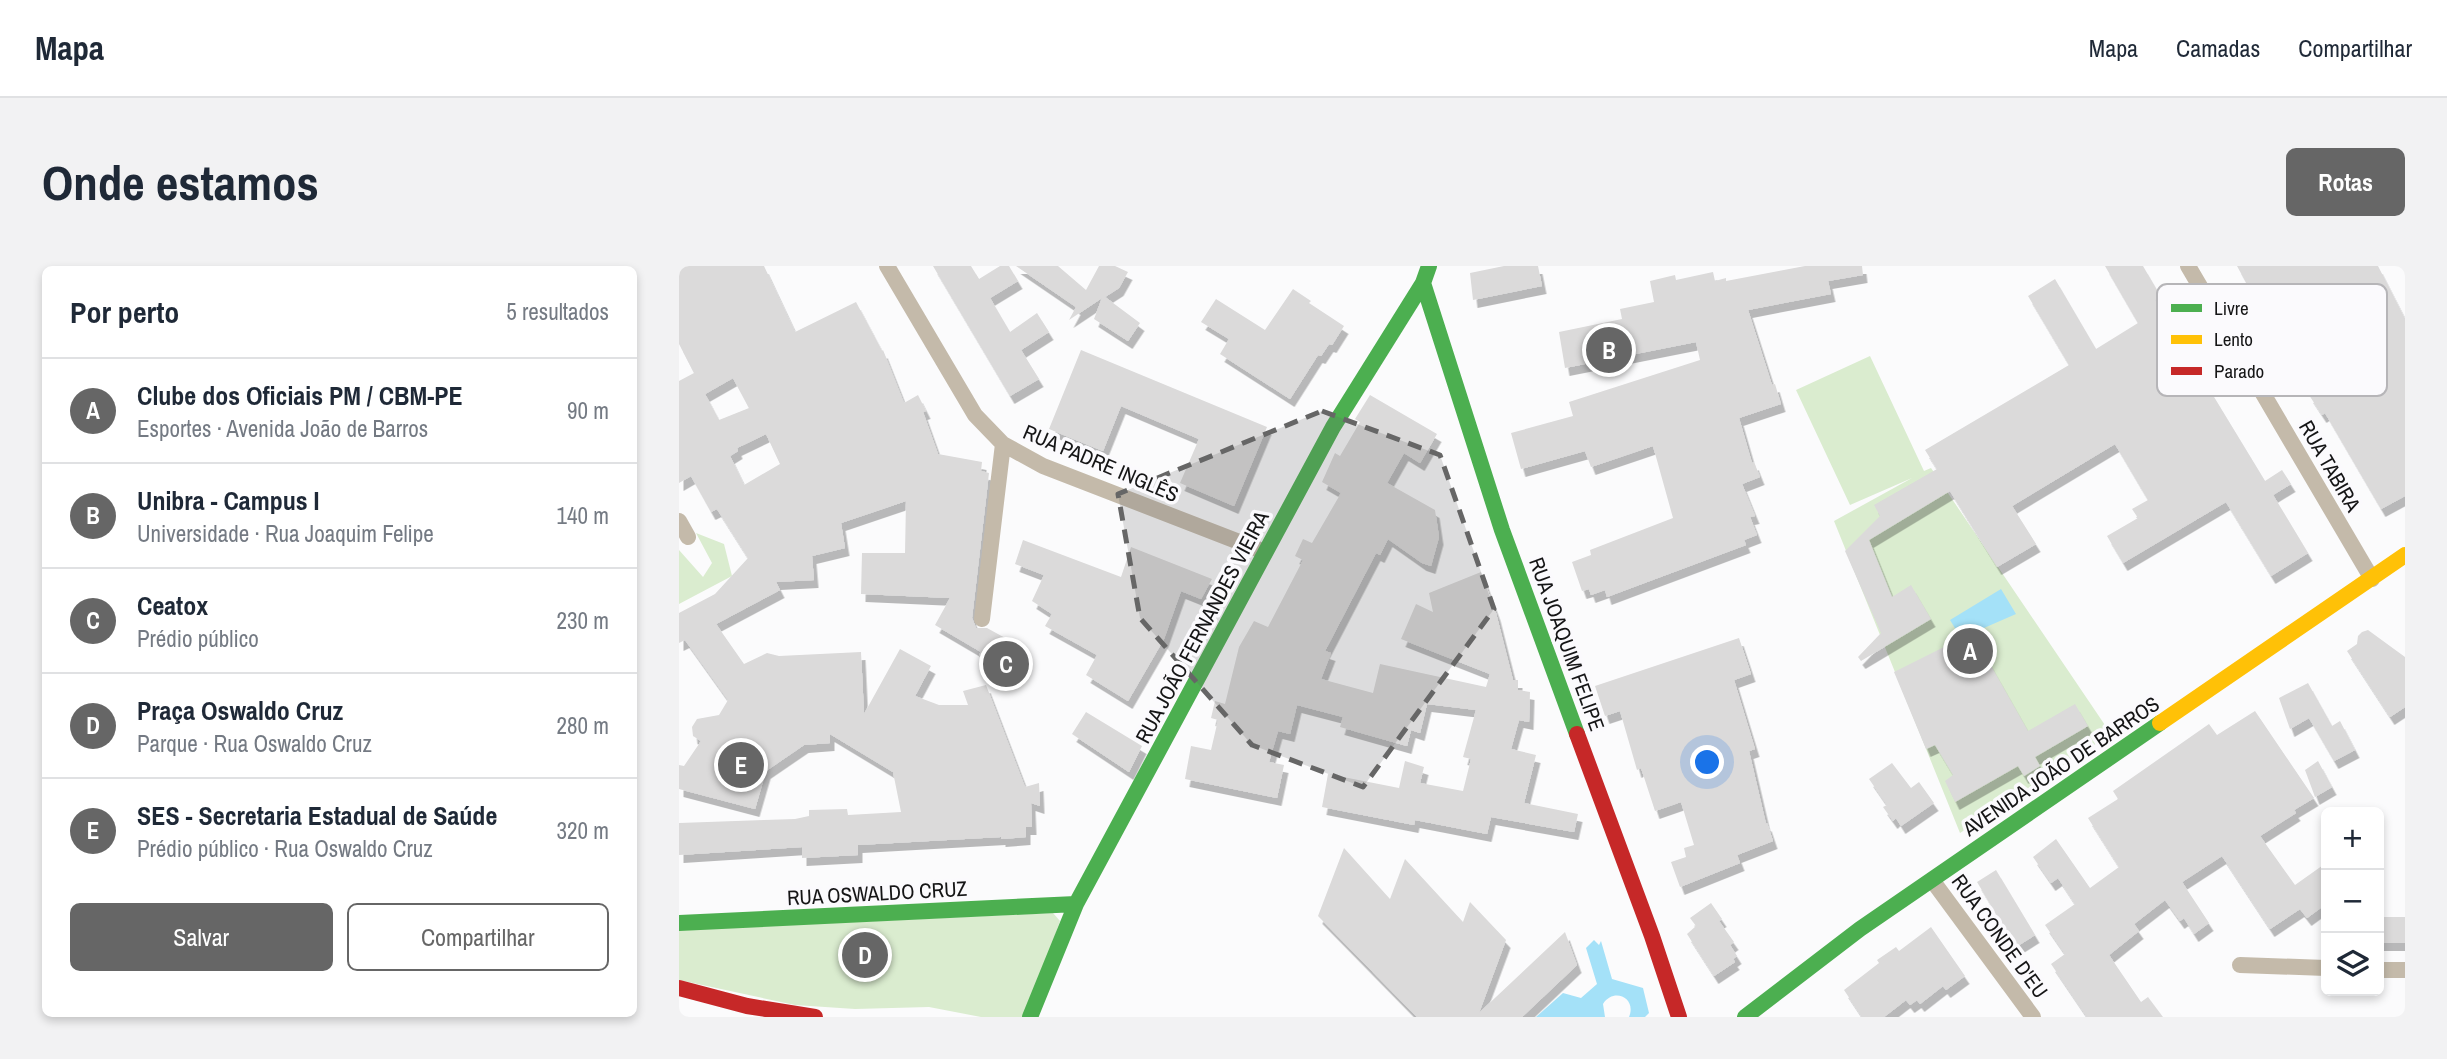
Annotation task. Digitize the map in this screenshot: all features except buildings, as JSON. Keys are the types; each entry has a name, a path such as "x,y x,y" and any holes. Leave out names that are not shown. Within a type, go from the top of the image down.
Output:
{"main road":[{"name":"RUA JOÃO FERNANDES VIEIRA","path":"1030,1017 1076,904 1333,427 1423,283 1429,266"},
{"name":"RUA JOAQUIM FELIPE","path":"1423,283 1502,530 1652,936 1679,1017"},
{"name":"AVENIDA JOÃO DE BARROS","path":"1745,1017 1860,929 2405,555"},
{"name":"RUA OSWALDO CRUZ","path":"679,923 1076,904"},
{"path":"679,988 739,1004 815,1017"}],"street":[{"name":"RUA PADRE INGLÊS","path":"887,266 975,415 1003,444 1044,466 1265,552"},
{"name":"RUA TABIRA","path":"2188,266 2199,284"},
{"name":"RUA TABIRA","path":"2264,396 2372,579"},
{"path":"982,620 1003,444"},
{"path":"679,521 688,537"},
{"name":"RUA CONDE D'EU","path":"1932,880 2033,1017"},
{"path":"2240,965 2321,968"},
{"path":"2384,970 2405,970"}],"highlighted area":[{"path":"1322,411 1440,455 1494,609 1363,787 1252,745 1140,618 1118,494"}],"green space":[{"path":"1870,356 1924,471 1931,468 2111,734 1960,833 1834,521 1912,478 1850,505 1796,390"},
{"path":"696,533 724,544 732,576 679,604 679,550 703,577 712,563"},
{"path":"1053,913 1060,921 1027,1017 981,1017 929,1007 855,1009 795,1005 679,980 679,930"}],"water":[{"path":"2001,589 2016,614 1961,638 1950,620"},
{"path":"1594,940 1599,945 1601,941 1612,979 1643,988 1649,1013 1645,1017 1629,1017 1631,1010 1627,1000 1613,996 1603,1004 1605,1017 1536,1017 1563,993 1581,998 1597,984 1586,948"}],"traffic: fast":[{"path":"1030,1017 1076,904 1333,427 1423,283 1429,266"},
{"path":"1423,283 1502,530 1577,734"},
{"path":"1745,1017 1860,929 2160,723"},
{"path":"679,923 1076,904"}],"traffic: slow":[{"path":"2160,723 2405,555"}],"traffic: jam":[{"path":"1577,734 1679,1017"},
{"path":"679,988 747,1006 815,1017"}],"place":[{"name":"Unibra - Campus I","path":"1609,350"},
{"name":"Clube dos Oficiais PM / CBM-PE","path":"1970,651"},
{"name":"Ceatox","path":"1006,664"},
{"name":"SES - Secretaria Estadual de Saúde","path":"741,765"},
{"name":"Praça Oswaldo Cruz","path":"865,955"}]}
